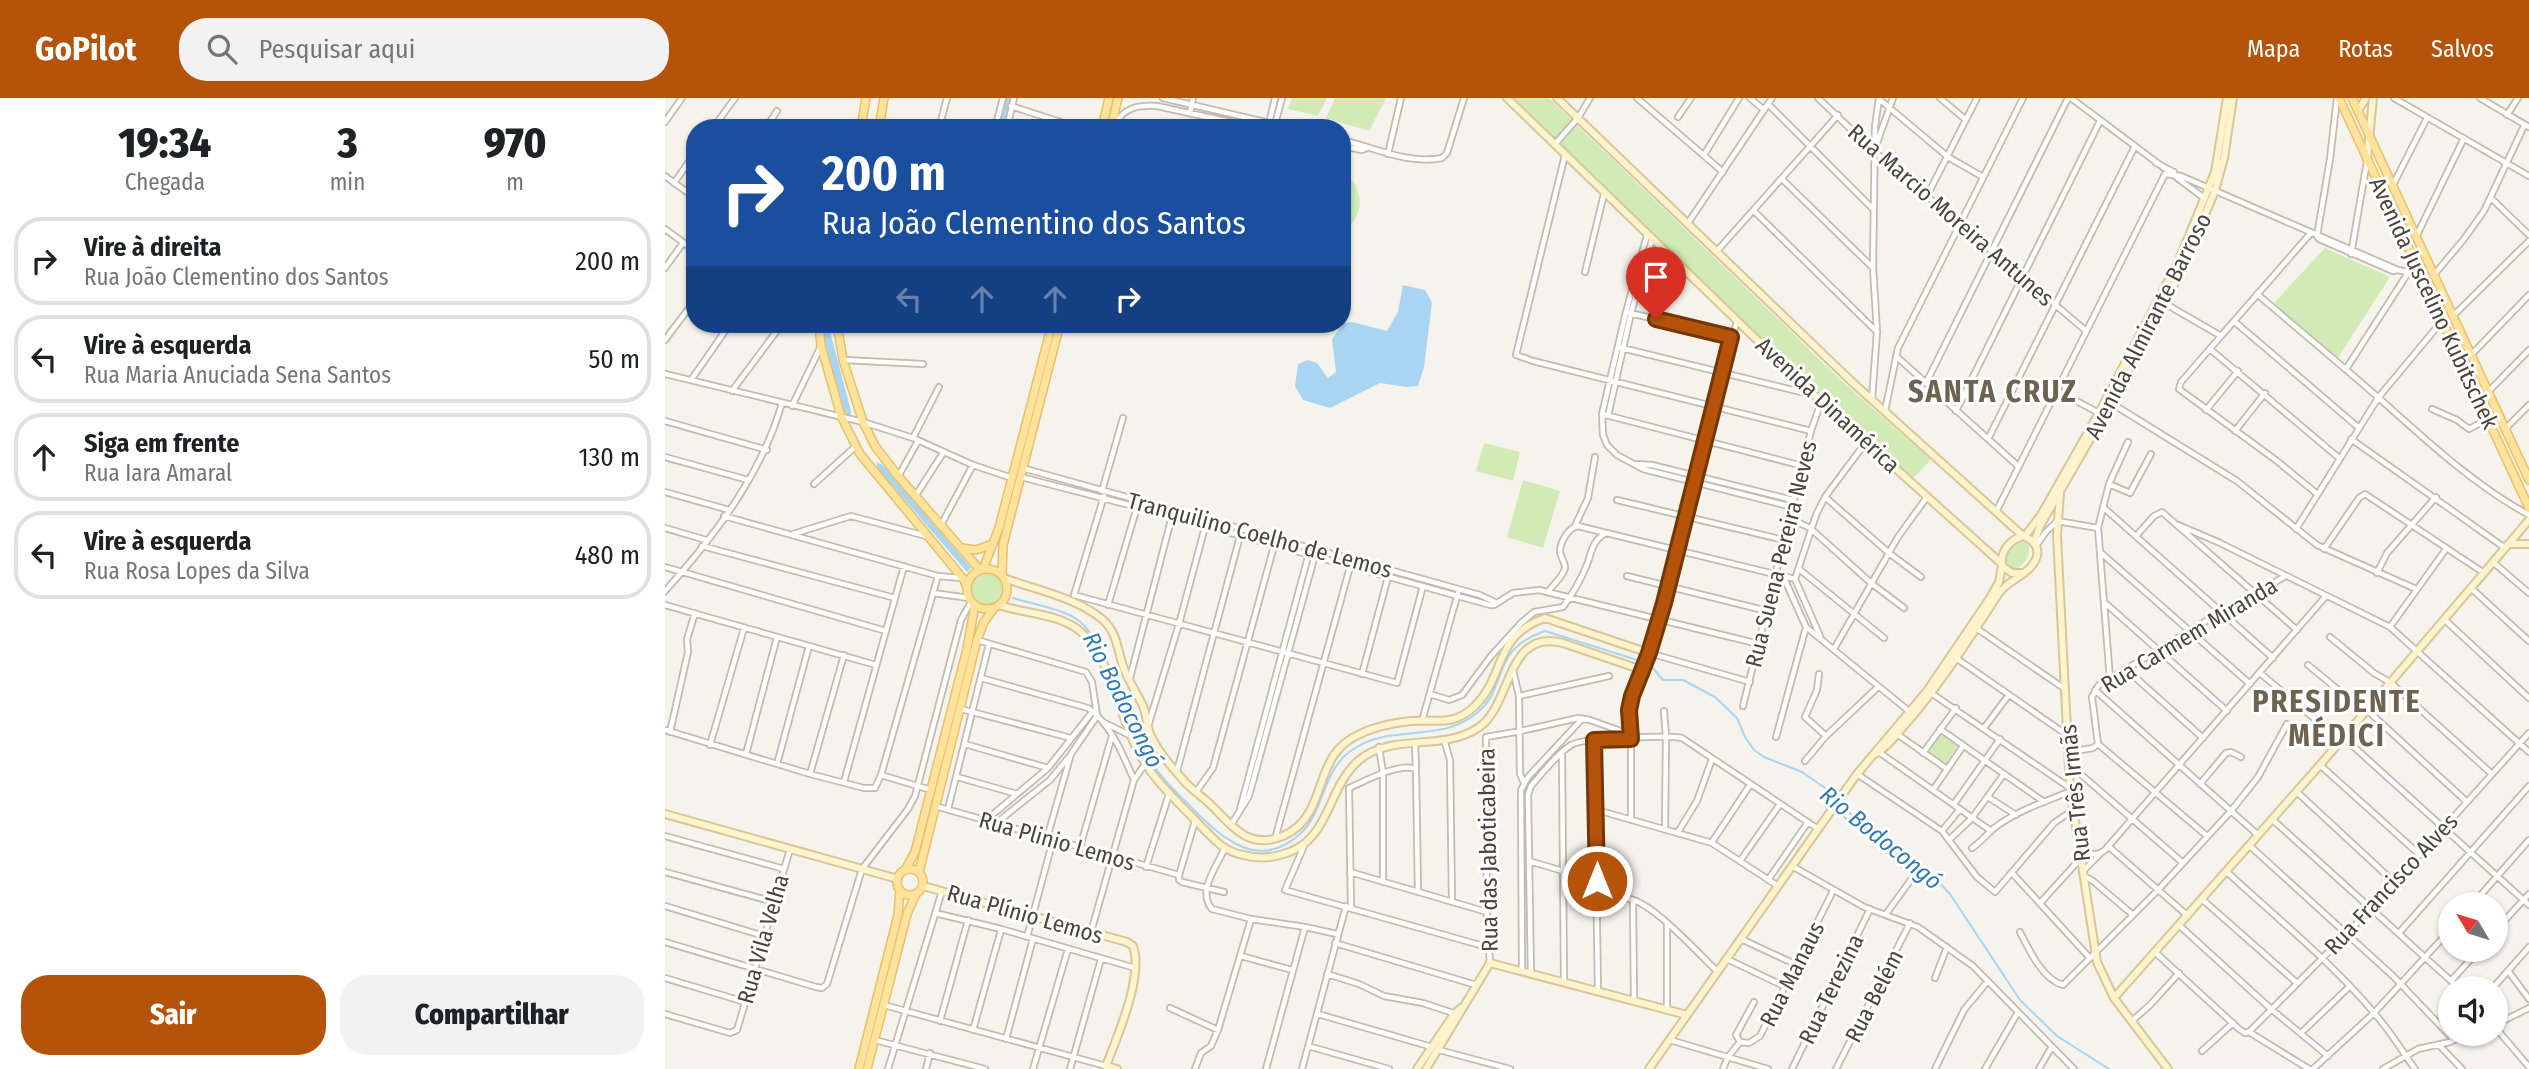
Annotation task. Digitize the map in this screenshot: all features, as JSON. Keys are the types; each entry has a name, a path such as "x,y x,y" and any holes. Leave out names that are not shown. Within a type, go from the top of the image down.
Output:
{"main road":[{"path":"862,119 866,98"},
{"path":"880,119 884,98"},
{"path":"1104,119 1109,98"},
{"path":"1114,119 1118,98"},
{"name":"Avenida Juscelino Kubitschek","path":"2338,98 2529,508"},
{"name":"Avenida Juscelino Kubitschek","path":"2352,98 2505,430 2526,463 2529,480"},
{"path":"820,333 841,416 865,463 962,578 972,602 967,649 915,852 898,879 898,915 859,1069"},
{"path":"838,333 843,360 863,422 875,446 915,496 981,569 993,569 1003,577"},
{"path":"919,872 977,640 984,622 1007,594 1003,577 1003,545 1050,333"},
{"path":"967,588 970,577 981,569 993,544 1018,474 1057,333"},
{"path":"961,548 976,551 993,544"},
{"path":"972,602 987,609 997,607"},
{"path":"867,1069 907,915 916,894 923,886 919,872 905,870"},
{"path":"900,890 908,895 916,894"}],"street":[{"path":"665,122 682,98"},
{"path":"719,119 734,98"},
{"path":"941,119 947,98"},
{"path":"997,119 1003,98"},
{"path":"1009,119 1014,98"},
{"path":"1163,98 1245,119"},
{"path":"1190,113 1193,98"},
{"path":"1273,119 1275,98"},
{"path":"1274,119 1282,98"},
{"path":"1388,154 1401,98"},
{"path":"1351,141 1388,154 1438,159 1447,153 1464,98"},
{"name":"Avenida Dinamérica","path":"1507,98 1821,402 2002,565"},
{"name":"Avenida Dinamérica","path":"1557,98 1872,400 2024,536"},
{"path":"1555,144 1578,118 1590,98"},
{"path":"1637,98 1723,172"},
{"path":"1678,117 1691,98"},
{"path":"1704,155 1739,98"},
{"path":"1750,98 1764,110"},
{"path":"1688,223 1772,98"},
{"name":"Rua Marcio Moreira Antunes","path":"1818,98 1876,153 1928,194 2085,330"},
{"path":"1879,98 1948,157 1983,177"},
{"path":"1872,400 1877,332 1873,209 1875,127 1879,98"},
{"path":"1876,144 1893,98"},
{"path":"1940,98 1966,120"},
{"path":"1928,194 1977,98"},
{"path":"1885,411 1896,356 2023,98"},
{"path":"1926,383 2069,98 2205,199"},
{"name":"Avenida Almirante Barroso","path":"2024,536 2041,515 2099,413 2167,284 2205,199 2213,190 2227,98"},
{"name":"Avenida Almirante Barroso","path":"2035,544 2041,526 2164,303 2224,158 2233,98"},
{"path":"2317,236 2338,98"},
{"path":"2358,111 2366,98"},
{"path":"2352,252 2367,160 2373,98"},
{"path":"2394,98 2529,176"},
{"path":"2433,276 2464,239 2491,198 2527,127 2480,98"},
{"path":"2507,115 2518,98"},
{"path":"1768,104 1873,209"},
{"path":"1011,106 1051,119"},
{"path":"1118,119 1135,106 1157,106 1217,119"},
{"path":"772,119 777,111"},
{"path":"1717,251 1838,116"},
{"path":"2393,186 2427,117"},
{"path":"1956,411 2100,121"},
{"path":"2416,237 2464,138"},
{"path":"1987,439 2135,146"},
{"path":"1351,148 1367,148"},
{"path":"1565,155 1515,352 1517,357 1811,431"},
{"path":"2156,163 2393,271 2420,275"},
{"path":"674,183 686,166"},
{"path":"2168,173 2181,176"},
{"path":"1996,513 2085,330 2165,174 2168,173"},
{"path":"665,176 686,192"},
{"path":"1782,179 1873,267"},
{"path":"1585,272 1604,194"},
{"path":"2491,198 2529,235"},
{"path":"1753,211 1877,332"},
{"path":"665,229 686,245"},
{"path":"2311,233 2179,387 2182,393 2316,494"},
{"path":"1650,237 1638,265 1603,422 1604,440 1617,455 1643,469 1793,500"},
{"path":"1629,312 1645,266 1650,237"},
{"path":"2453,317 2529,241"},
{"path":"665,268 683,243"},
{"path":"1638,265 1645,266"},
{"path":"2346,369 2408,273"},
{"path":"2114,998 2273,820 2485,574 2529,518 2432,447 2346,369 2257,294"},
{"path":"2472,354 2529,295"},
{"path":"2164,303 2221,336"},
{"path":"665,340 686,312"},
{"path":"1629,312 1731,337"},
{"path":"1631,820 1630,701 1648,655 1669,586 1731,337 1738,320"},
{"path":"2234,321 2359,428"},
{"path":"2296,529 2378,398 2442,321"},
{"path":"691,380 724,333"},
{"path":"732,391 775,333"},
{"path":"792,406 821,346"},
{"path":"1621,348 1814,395"},
{"path":"2210,349 2339,458"},
{"path":"2488,392 2529,350"},
{"path":"1896,356 2018,467"},
{"path":"843,360 923,364"},
{"path":"2206,410 2238,371"},
{"name":"Tranquilino Coelho de Lemos","path":"665,374 863,422 916,439 973,465 1104,494 1309,552"},
{"path":"898,476 939,387"},
{"path":"2056,390 2099,413"},
{"path":"2235,431 2265,393"},
{"name":"Rua Suena Pereira Neves","path":"1743,706 1777,575 1793,500 1821,402"},
{"path":"665,591 729,510 767,450 782,403"},
{"path":"2111,403 2238,481 2324,549 2416,589"},
{"path":"2505,430 2529,405"},
{"path":"2433,409 2469,429 2488,419"},
{"path":"1605,415 1803,466"},
{"path":"1072,598 1104,494 1123,418"},
{"path":"665,421 767,450"},
{"path":"2351,439 2507,546 2529,544"},
{"path":"1820,638 1795,579 1810,528 1825,497 1866,442"},
{"path":"2110,679 2098,528 2109,484 2128,442"},
{"path":"814,484 856,446"},
{"path":"915,496 943,453"},
{"path":"2109,484 2130,493 2151,454"},
{"path":"665,457 748,480"},
{"path":"1595,457 1588,498 1580,519 1568,532 1561,548 1564,571 1549,591 1659,621 1759,644"},
{"path":"941,526 973,465"},
{"path":"1695,479 1792,507"},
{"path":"665,492 729,510"},
{"name":"Tranquilino Coelho de Lemos","path":"1104,494 1137,507 1146,506 1205,527 1275,546 1309,552"},
{"name":"Rua Três Irmãs","path":"2060,494 2057,521 2068,752 2092,954 2114,998 2168,1069"},
{"path":"2324,549 2359,498 2365,494 2485,574"},
{"path":"1825,497 1921,577"},
{"path":"1834,649 1889,553 1927,497"},
{"path":"2377,573 2387,553 2435,497"},
{"path":"1618,500 1784,540"},
{"path":"1108,604 1137,507"},
{"path":"2103,507 2273,658"},
{"path":"2137,536 2158,512 2165,513 2297,630"},
{"path":"724,516 938,576 962,578"},
{"path":"792,534 852,516 926,536"},
{"path":"1130,677 1172,516"},
{"path":"1789,518 1810,528 1871,583 1904,608"},
{"path":"1580,519 1582,526"},
{"path":"1876,752 1897,734 1956,658 2005,585 2030,568 2036,559 2035,544 2045,533 2057,521 2098,528"},
{"path":"2178,525 2390,627 2529,752"},
{"path":"1574,527 1582,526 1795,579"},
{"path":"1147,727 1205,527"},
{"path":"665,528 706,540"},
{"path":"1430,694 1449,700 1462,695 1490,656 1521,623 1534,612 1563,607 1587,566 1592,546 1598,537 1607,533"},
{"path":"1177,771 1240,536"},
{"path":"1649,1069 1857,774 1929,692 1999,582 2002,555 2008,545 2024,536 2035,544"},
{"path":"702,546 895,598"},
{"path":"1196,792 1213,768 1275,546"},
{"path":"2390,627 2446,549"},
{"path":"2099,551 2250,684"},
{"path":"1240,809 1309,552 1350,567 1458,592 1422,721"},
{"path":"1231,825 1249,796 1316,554"},
{"name":"Tranquilino Coelho de Lemos","path":"1316,554 1497,603 1513,593 1549,591"},
{"path":"2494,563 2529,593"},
{"path":"2002,565 2013,573 2022,573"},
{"path":"844,782 904,566"},
{"path":"1275,839 1350,567"},
{"path":"665,568 886,631"},
{"path":"1799,569 1884,638"},
{"path":"1362,674 1389,574"},
{"path":"695,613 668,731 871,790 877,785 881,775 938,576"},
{"path":"1627,576 1767,611"},
{"path":"1003,577 1072,598 1108,604 1397,683 1423,586"},
{"path":"1783,577 1806,626 1910,712"},
{"name":"Rua Carmem Miranda","path":"2098,744 2092,704 2095,690 2189,631 2285,577"},
{"path":"2472,589 2529,641"},
{"path":"665,942 822,988 829,980 862,869 908,809 918,786 961,620 972,602 933,593"},
{"path":"2133,915 2084,874 2326,596"},
{"path":"1072,598 1112,628 1124,668 1143,705 1147,727 1156,745 1196,792 1231,825 1257,841 1275,839 1298,827 1309,813 1332,757 1343,743 1381,726 1422,721 1440,723 1460,718 1477,705 1491,681 1502,653 1514,636 1532,622 1545,618 1648,655 1750,682"},
{"path":"2104,602 2227,711"},
{"path":"665,605 876,665"},
{"path":"997,607 1061,621 1085,635 1098,654 1145,764 1169,794 1224,850 1244,856 1272,857 1304,846"},
{"path":"2445,620 2529,698"},
{"path":"1776,737 1806,626"},
{"path":"710,745 744,628"},
{"path":"1976,628 2066,690"},
{"path":"746,754 777,637"},
{"path":"2330,637 2374,673 2391,683 2492,774"},
{"path":"977,640 1086,672 1092,682 1097,716 1112,736 1134,780"},
{"path":"1487,947 1285,890 1304,846 1322,824 1344,775 1360,759 1379,747 1455,738 1480,727 1502,698 1512,669 1523,652 1541,641 1552,640 1642,669"},
{"path":"948,809 989,644"},
{"path":"777,764 809,646"},
{"path":"810,774 844,655"},
{"path":"1956,658 2067,736"},
{"path":"2308,665 2366,711 2467,802"},
{"path":"1512,669 1519,696 1520,774 1524,783 1531,786"},
{"path":"2127,670 2203,738"},
{"path":"2260,673 2342,739 2529,905"},
{"path":"1819,674 1814,697 1805,715 1807,721 1826,736"},
{"path":"1519,696 1609,676"},
{"path":"981,678 1095,710"},
{"path":"1805,761 1826,736 1878,687"},
{"path":"2095,690 2259,835"},
{"path":"1929,692 2071,789 2015,815 1972,848"},
{"path":"1984,728 2008,696"},
{"path":"1923,752 1956,708"},
{"path":"961,709 1071,738"},
{"path":"985,821 1048,768 1095,710"},
{"path":"1664,711 1665,829"},
{"path":"995,824 1049,780 1097,716"},
{"path":"1522,970 1520,817 1521,790 1524,783 1583,718 1630,736"},
{"name":"Rua das Jaboticabeira","path":"1436,1048 1490,963 1487,947 1486,737 1583,718"},
{"path":"1102,722 1131,736"},
{"path":"2019,932 2034,958 2056,982 2063,985 2158,890 2231,811 2259,777 2287,724"},
{"path":"1480,727 1486,737"},
{"path":"1940,729 2044,802"},
{"name":"Rua Francisco Alves","path":"2249,1032 2371,909 2529,733"},
{"path":"1897,734 1947,769"},
{"path":"1080,847 1112,736"},
{"path":"1531,973 1528,802 1531,786 1573,744 1630,736 1682,738 1818,829"},
{"path":"1954,804 2000,738"},
{"path":"1444,740 1450,760 1452,902"},
{"path":"1594,740 1598,991"},
{"path":"1415,743 1418,892"},
{"path":"965,744 1048,768"},
{"path":"2068,752 2093,748 2098,744 2207,836"},
{"path":"1933,790 1963,746"},
{"path":"1379,747 1383,774 1383,882"},
{"path":"1876,752 1991,831"},
{"path":"2200,784 2226,752 2241,757"},
{"path":"1027,937 1071,754"},
{"path":"1562,754 1564,982"},
{"path":"1678,832 1697,801 1711,759"},
{"path":"1091,932 1134,780 1145,764"},
{"path":"2069,764 2183,863"},
{"path":"2320,765 2420,855"},
{"path":"1349,788 1383,774 1414,768"},
{"path":"1857,774 1942,831 1977,877 1995,892 1999,891 2054,823 2073,810"},
{"path":"1950,839 1972,818 2004,774"},
{"path":"881,775 931,790"},
{"path":"957,777 1017,794"},
{"path":"1341,783 1349,788"},
{"path":"1711,843 1750,785"},
{"path":"2399,933 2529,786"},
{"path":"1302,1069 1337,934 1348,907 1349,788"},
{"path":"2297,792 2395,883"},
{"path":"1146,867 1169,794"},
{"path":"1988,797 2015,815"},
{"path":"1838,800 1915,874 1886,914"},
{"path":"1740,861 1780,804"},
{"name":"Rua Plinio Lemos","path":"935,806 1179,875 1180,882 1206,888"},
{"path":"1942,831 1959,808"},
{"path":"1597,810 1711,843 1778,886"},
{"path":"665,814 898,879"},
{"path":"1179,875 1195,820"},
{"path":"2273,820 2446,976"},
{"path":"1768,880 1808,822"},
{"path":"665,836 784,869"},
{"path":"2483,892 2529,840"},
{"path":"2108,846 2188,916"},
{"path":"2249,846 2402,985 2438,1023"},
{"path":"2080,848 2100,854"},
{"name":"Rua Vila Velha","path":"665,1014 730,1033 737,1030 790,849"},
{"path":"1224,850 1206,888 1207,903 1215,912 1337,934"},
{"path":"2041,902 2081,857"},
{"path":"1529,861 1597,881"},
{"path":"1792,866 1870,909 1910,923 1947,947 1973,966 2017,1014 2074,1069"},
{"path":"665,872 774,902"},
{"path":"1350,872 1487,912"},
{"path":"2227,872 2322,959 2374,1013 2414,1069"},
{"path":"2013,874 2092,954"},
{"name":"Rua Plínio Lemos","path":"923,886 1127,942 1134,948 1135,968"},
{"path":"1206,888 1224,892"},
{"path":"888,1069 942,891"},
{"name":"Rua Manaus","path":"1740,1042 1749,1043 1760,1035 1833,891"},
{"path":"2508,917 2529,894"},
{"path":"1598,899 1633,900 1667,924 1718,972"},
{"path":"1633,900 1634,1001"},
{"path":"2203,900 2297,983"},
{"path":"665,906 764,936"},
{"name":"Rua Terezina","path":"1791,1069 1870,909"},
{"path":"935,913 1135,968 1131,990 1106,1068"},
{"path":"1195,1069 1201,1053 1211,1046 1218,1030 1251,919"},
{"path":"940,1021 968,920"},
{"name":"Rua Belém","path":"1836,1069 1910,923"},
{"path":"1667,924 1667,1011"},
{"path":"2180,926 2271,1009 2328,1056"},
{"path":"1266,1069 1305,927"},
{"path":"973,1030 1001,929"},
{"path":"1006,1040 1033,939"},
{"path":"1741,939 1797,965"},
{"path":"1335,943 1476,985"},
{"path":"2156,953 2243,1032 2249,1032 2311,1069 2374,1013 2438,944"},
{"path":"1935,978 1947,947"},
{"path":"1033,1069 1067,949"},
{"path":"2505,976 2528,951"},
{"path":"1241,956 1292,970"},
{"path":"1070,1069 1101,959"},
{"path":"1727,959 1786,987"},
{"path":"2456,976 2468,962"},
{"path":"1490,963 1687,1015"},
{"path":"2132,1021 2179,972"},
{"path":"2509,972 2529,999"},
{"path":"1327,974 1359,984 1384,996 1423,1003 1457,1015"},
{"path":"665,978 745,1002"},
{"path":"1935,1069 1964,1010 1987,982"},
{"path":"2301,1033 2349,987"},
{"path":"1723,1069 1740,1042 1736,1038 1737,1032 1754,1002"},
{"path":"884,1005 1117,1069"},
{"path":"1170,1008 1218,1030"},
{"path":"2508,1019 2529,1008"},
{"path":"1318,1014 1510,1069"},
{"path":"1985,1069 2017,1014"},
{"path":"2202,1051 2233,1023"},
{"path":"875,1040 985,1069"},
{"path":"1670,1040 1768,1069"},
{"path":"2508,1042 2529,1067"},
{"path":"2383,1069 2424,1046 2438,1044"},
{"path":"1308,1046 1389,1069"},
{"path":"2440,1046 2462,1069"},
{"path":"1417,1069 1436,1048"},
{"path":"1426,1069 1436,1048"},
{"path":"2039,1069 2051,1048"},
{"path":"926,1069 930,1053"},
{"path":"962,1069 964,1063"}],"green space":[{"path":"1292,98 1327,98 1318,116 1288,109"},
{"path":"1335,98 1386,98 1369,131 1351,126 1351,119 1326,118"},
{"path":"1508,98 1549,98 1845,384 1930,459 1929,462 1912,479 1806,383"},
{"path":"1351,179 1360,202 1351,225"},
{"path":"2325,248 2390,277 2337,359 2274,303"},
{"path":"1484,443 1520,452 1513,481 1476,471"},
{"path":"1523,480 1560,491 1543,548 1507,537"},
{"path":"2025,539 2029,543 2028,557 2023,564 2011,571 2006,568 2007,553 2015,543"},
{"path":"987,570 1000,576 1006,589 1000,602 987,608 974,602 968,589 974,576"},
{"path":"1939,732 1958,745 1945,765 1927,752"}],"water":[{"path":"1403,285 1425,290 1432,302 1424,367 1418,386 1380,383 1330,408 1303,400 1295,386 1298,364 1308,360 1317,363 1328,378 1336,372 1332,339 1336,333 1351,333 1352,322 1387,331 1398,312"},
{"path":"822,333 830,333 851,411 850,418 843,409"},
{"path":"876,462 883,465 971,568 967,572 878,469"}],"waterway":[{"path":"1003,119 1009,98"},
{"name":"Rio Bodocongó","path":"1013,598 1074,617 1092,635 1109,669"},
{"name":"Rio Bodocongó","path":"1113,678 1139,740 1164,779 1216,830 1241,846 1255,850 1270,850 1285,845 1300,834 1314,814 1335,768 1352,750 1382,737 1447,728 1477,713 1494,691 1507,658 1515,648 1545,631 1634,659 1651,666 1663,680 1683,680 1715,697 1737,718 1754,750 1764,757 1802,772 1837,799"},
{"name":"Rio Bodocongó","path":"1840,804 1870,833 1887,840 1931,874 1950,894 2020,1000 2057,1036 2109,1069"}],"district":[{"name":"SANTA CRUZ","path":"1993,392"},
{"name":"PRESIDENTE MÉDICI","path":"2337,719"}],"route":[{"path":"1597,881 1594,740 1631,739 1629,710 1634,686 1649,653 1664,603 1731,337 1656,319"}]}
